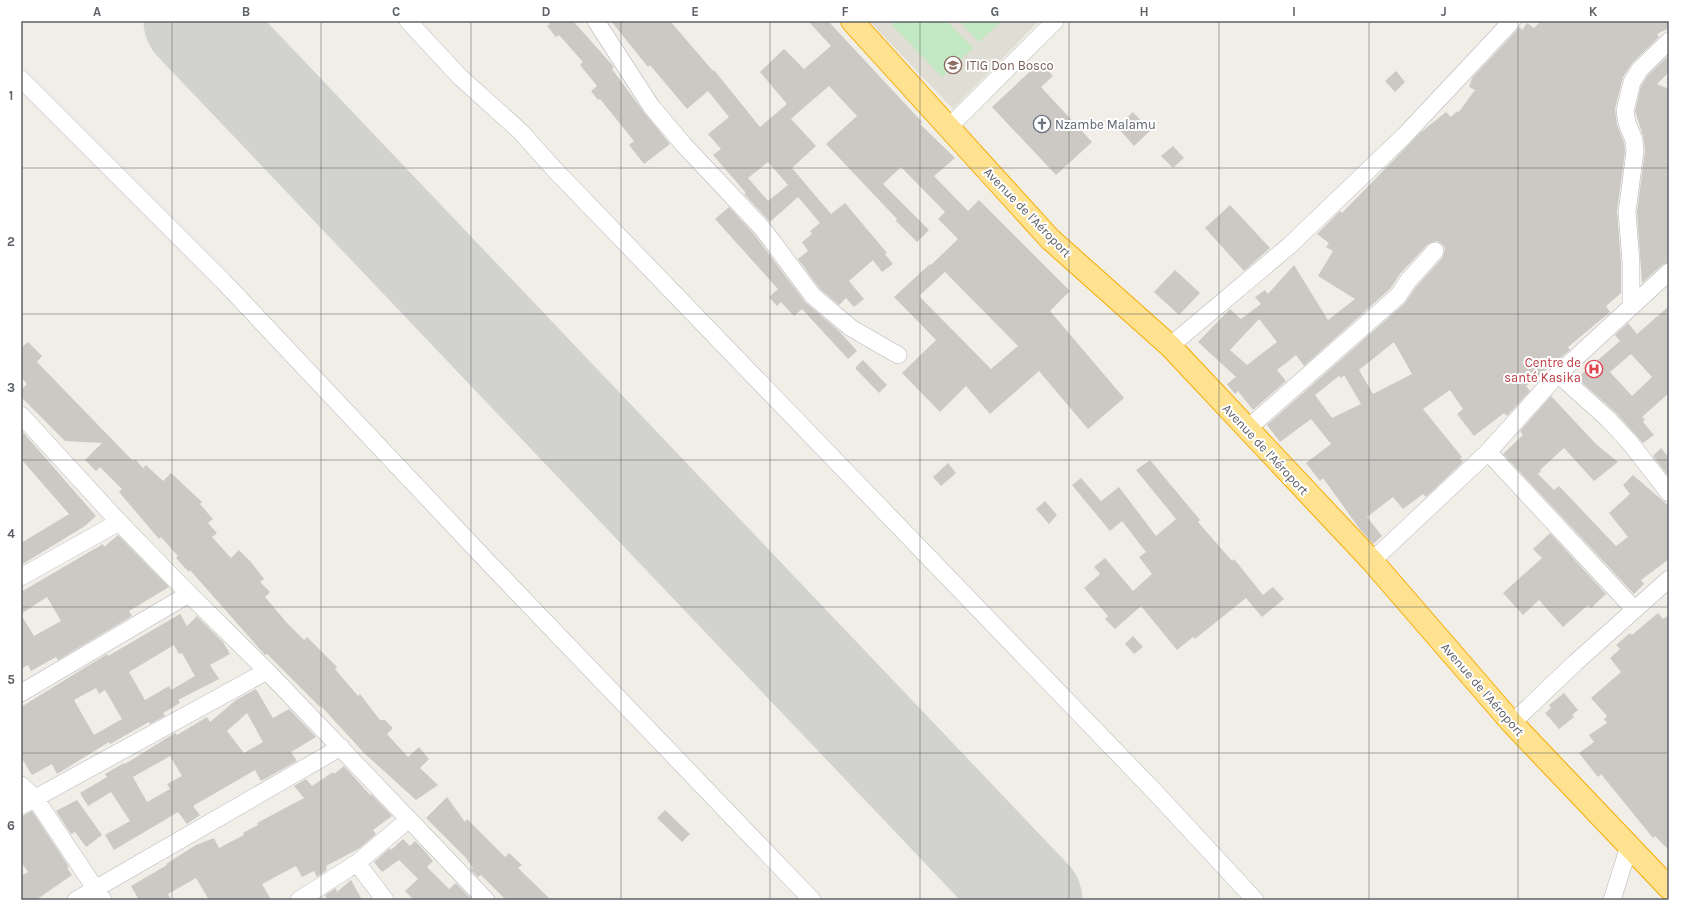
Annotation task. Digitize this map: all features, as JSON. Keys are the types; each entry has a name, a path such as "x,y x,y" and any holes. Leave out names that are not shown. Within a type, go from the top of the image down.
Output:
{"highway":[{"name":"Avenue de l'Aéroport","path":"852,21 1050,238 1170,346 1372,561 1512,723 1669,888"}],"street":[{"path":"596,21 651,106 682,144 762,230 813,296 851,328 898,355"},
{"path":"949,127 1055,21"},
{"path":"1170,346 1289,246 1404,136 1512,21"},
{"path":"411,22 460,77 520,131 555,170 1149,787 1255,900"},
{"path":"1632,305 1631,262 1627,212 1635,152 1634,140 1627,123 1625,112 1632,82 1640,69 1669,41"},
{"path":"21,79 224,282 491,566 812,900"},
{"path":"1247,429 1398,296 1408,281 1435,251"},
{"path":"1372,561 1488,452 1558,374 1632,305 1667,276"},
{"path":"1558,374 1617,429 1669,492"},
{"path":"21,415 119,522 188,594 267,671 486,900"},
{"path":"1488,452 1634,610"},
{"path":"21,577 119,522"},
{"path":"1512,723 1669,578"},
{"path":"21,693 188,594"},
{"path":"28,802 267,671"},
{"path":"76,900 100,894 340,747"},
{"path":"21,785 28,802 100,894"},
{"path":"299,900 357,863 409,819"},
{"path":"1612,900 1629,846"},
{"path":"357,863 385,900"}],"shaded area":[{"name":"ITIG Don Bosco","path":"869,21 1039,21 953,109"}],"green space":[{"path":"896,21 947,21 973,48 942,77 892,25"},
{"path":"959,21 1002,21 979,42"}],"building":[{"path":"547,21 575,21 574,22 614,67 612,69 670,144 644,164 629,145 634,141 600,99 598,100 591,91 597,86 580,65 583,62 559,35 556,37 547,26 550,24"},
{"path":"611,21 670,21 713,71 714,70 760,127 787,104 760,72 784,49 804,69 831,46 808,21 828,21 922,122 920,124 955,158 934,176 968,211 979,200 1070,291 1050,311 1124,398 1088,429 1039,371 990,414 966,386 940,412 902,373 936,340 894,297 958,239 938,219 945,212 901,167 883,184 929,230 917,242 826,144 857,116 829,86 801,110 791,119 816,146 792,168 831,214 845,203 887,253 885,254 893,264 882,272 873,260 849,281 864,299 854,307 846,298 839,305 820,289 798,259 808,251 802,242 812,234 810,231 820,223 798,197 770,222 744,194 746,193 713,155 721,149 708,134 729,117 708,91 687,109 650,65 648,67","holes":["768,162 788,185 768,201 748,178","945,272 1018,346 991,369 919,296"]},
{"path":"1541,21 1669,21 1669,28 1657,34 1659,37 1633,62 1623,77 1615,109 1617,125 1624,142 1625,152 1617,211 1621,262 1621,293 1606,306 1610,312 1568,347 1570,350 1526,386 1530,391 1507,416 1504,413 1474,436 1457,414 1463,409 1450,390 1423,409 1462,457 1460,459 1463,462 1426,497 1423,494 1403,509 1393,497 1367,517 1382,536 1373,544 1359,528 1323,478 1320,481 1306,463 1331,444 1311,419 1280,442 1267,425 1405,303 1416,287 1443,257 1445,248 1442,244 1437,241 1428,244 1400,274 1390,289 1304,366 1296,355 1277,370 1286,381 1253,410 1238,391 1235,394 1227,384 1236,377 1198,342 1230,309 1241,319 1261,304 1255,297 1265,290 1268,294 1294,265 1328,320 1355,299 1318,276 1333,251 1326,247 1329,243 1317,234 1340,211 1342,213 1420,133 1446,112 1451,117 1457,111 1458,113 1475,90 1469,87 1472,78 1520,27 1522,30 1527,23 1534,28","holes":["1259,319 1277,342 1247,365 1230,350","1394,342 1412,374 1373,394 1359,370","1344,375 1361,404 1332,418 1315,395 1339,376 1341,378"]},
{"path":"1668,56 1669,72 1657,84 1669,89 1669,262 1662,265 1642,283 1637,212 1645,151 1643,136 1635,111 1641,86 1648,75"},
{"name":"Nzambe Malamu","path":"1040,62 1053,76 1041,87 1092,142 1056,175 992,107"},
{"path":"1396,71 1405,82 1395,92 1385,81"},
{"path":"1133,112 1150,131 1134,146 1117,127"},
{"path":"1173,146 1184,158 1173,168 1161,156"},
{"path":"1230,205 1270,248 1244,271 1205,228"},
{"path":"729,207 754,234 805,302 839,331 857,351 848,359 802,309 794,316 781,302 777,306 769,297 778,289 715,219"},
{"path":"1175,270 1200,293 1179,315 1154,292"},
{"path":"1669,306 1669,393 1642,417 1645,419 1643,422 1654,435 1643,443 1615,412 1577,378 1620,341 1615,335 1628,323 1637,334","holes":["1631,354 1652,377 1632,396 1610,372"]},
{"path":"28,342 42,356 37,362 133,461 135,459 143,468 146,465 163,481 171,473 202,502 200,504 213,519 208,523 217,533 212,537 231,558 239,550 251,562 264,579 260,582 270,592 265,597 304,640 307,637 337,667 335,669 358,696 360,694 380,720 385,720 393,728 387,734 408,757 419,747 429,759 420,768 438,785 416,800 364,753 321,706 320,707 267,654 265,655 190,570 189,572 186,569 176,558 178,556 161,537 159,539 119,492 122,489 100,467 96,471 85,460 102,443 65,441 21,397 21,390 27,384 21,377 21,348"},
{"path":"863,360 887,385 879,393 855,368"},
{"path":"1551,396 1597,445 1618,462 1594,481 1564,448 1540,470 1541,471 1538,474 1554,490 1559,486 1616,546 1628,537 1609,513 1630,494 1623,485 1633,475 1669,506 1669,559 1641,580 1644,584 1634,594 1503,454 1523,435 1520,431"},
{"path":"21,430 96,516 85,526 21,565 21,543 69,514 21,459"},
{"path":"1661,448 1669,458 1669,477 1653,456"},
{"path":"1150,460 1200,520 1198,522 1232,561 1234,559 1263,595 1273,587 1284,599 1262,617 1246,598 1195,639 1193,637 1177,650 1141,606 1115,629 1105,619 1108,616 1084,588 1100,574 1094,567 1105,558 1133,591 1152,574 1139,557 1146,552 1122,521 1110,531 1072,485 1081,478 1101,501 1119,487 1156,536 1176,519 1136,470"},
{"path":"948,463 956,473 941,486 933,477"},
{"path":"1045,501 1057,515 1049,524 1036,509"},
{"path":"1550,533 1606,594 1591,608 1588,605 1563,627 1539,600 1523,615 1503,593 1542,558 1533,549"},
{"path":"118,535 169,587 129,611 132,616 58,660 56,657 31,671 28,665 21,669 21,615 34,636 61,621 47,597 21,614 21,592 103,544 104,547"},
{"path":"1658,613 1663,619 1669,615 1669,850 1655,836 1653,838 1601,774 1598,777 1579,753 1594,742 1589,735 1607,723 1604,719 1607,716 1591,698 1621,672 1610,658 1620,649 1616,645 1630,633 1632,635"},
{"path":"180,614 187,626 197,616 223,642 230,654 210,665 219,679 178,700 180,703 163,713 165,716 150,724 149,722 110,744 109,742 57,774 52,764 32,775 21,757 21,707 107,654 108,656","holes":["174,645 179,654 182,653 195,676 171,690 169,686 145,700 129,672","96,688 99,694 105,690 122,719 94,735 74,700"]},
{"path":"1133,636 1143,647 1134,654 1125,644"},
{"path":"256,689 273,718 289,709 316,737 291,752 297,761 261,781 255,770 193,806 200,815 187,824 178,812 114,850 105,835 130,821 111,792 88,806 80,793 107,777 105,774 124,763 125,764 175,733 177,735 207,717 210,722 236,700","holes":["247,713 263,742 244,753 227,731","170,756 182,776 167,784 170,789 147,802 133,777"]},
{"path":"1564,693 1578,710 1572,715 1574,717 1559,729 1545,713 1551,708 1549,705"},
{"path":"344,766 370,795 371,794 392,816 373,830 376,834 360,848 326,866 327,870 317,877 314,871 302,877 296,866 262,884 271,900 209,900 196,878 168,894 171,900 139,900 131,886 167,865 166,864 196,845 214,838 219,848 244,835 243,833 258,825 257,823 304,798 294,786 306,779 312,786 333,772 334,774"},
{"path":"447,797 465,822 467,819 505,857 509,853 522,865 518,868 551,900 506,900 481,875 478,877 471,870 473,868 466,858 426,818"},
{"path":"77,800 102,835 86,847 75,832 71,834 56,811"},
{"path":"665,810 690,834 682,842 657,818"},
{"path":"32,811 69,867 67,868 72,875 36,900 21,900 21,876 28,872 21,862 21,817"},
{"path":"403,839 410,846 415,841 424,850 433,861 427,867 449,889 456,883 472,900 414,900 405,891 418,879 399,860 382,872 374,862"},
{"path":"351,880 362,900 327,900 325,895 336,888 337,892"}],"runway":[{"path":"195,21 1031,900"}],"place":[{"name":"ITIG Don Bosco","path":"953,65"},
{"name":"Nzambe Malamu","path":"1042,124"},
{"name":"Centre de santé Kasika","path":"1594,369"}]}
